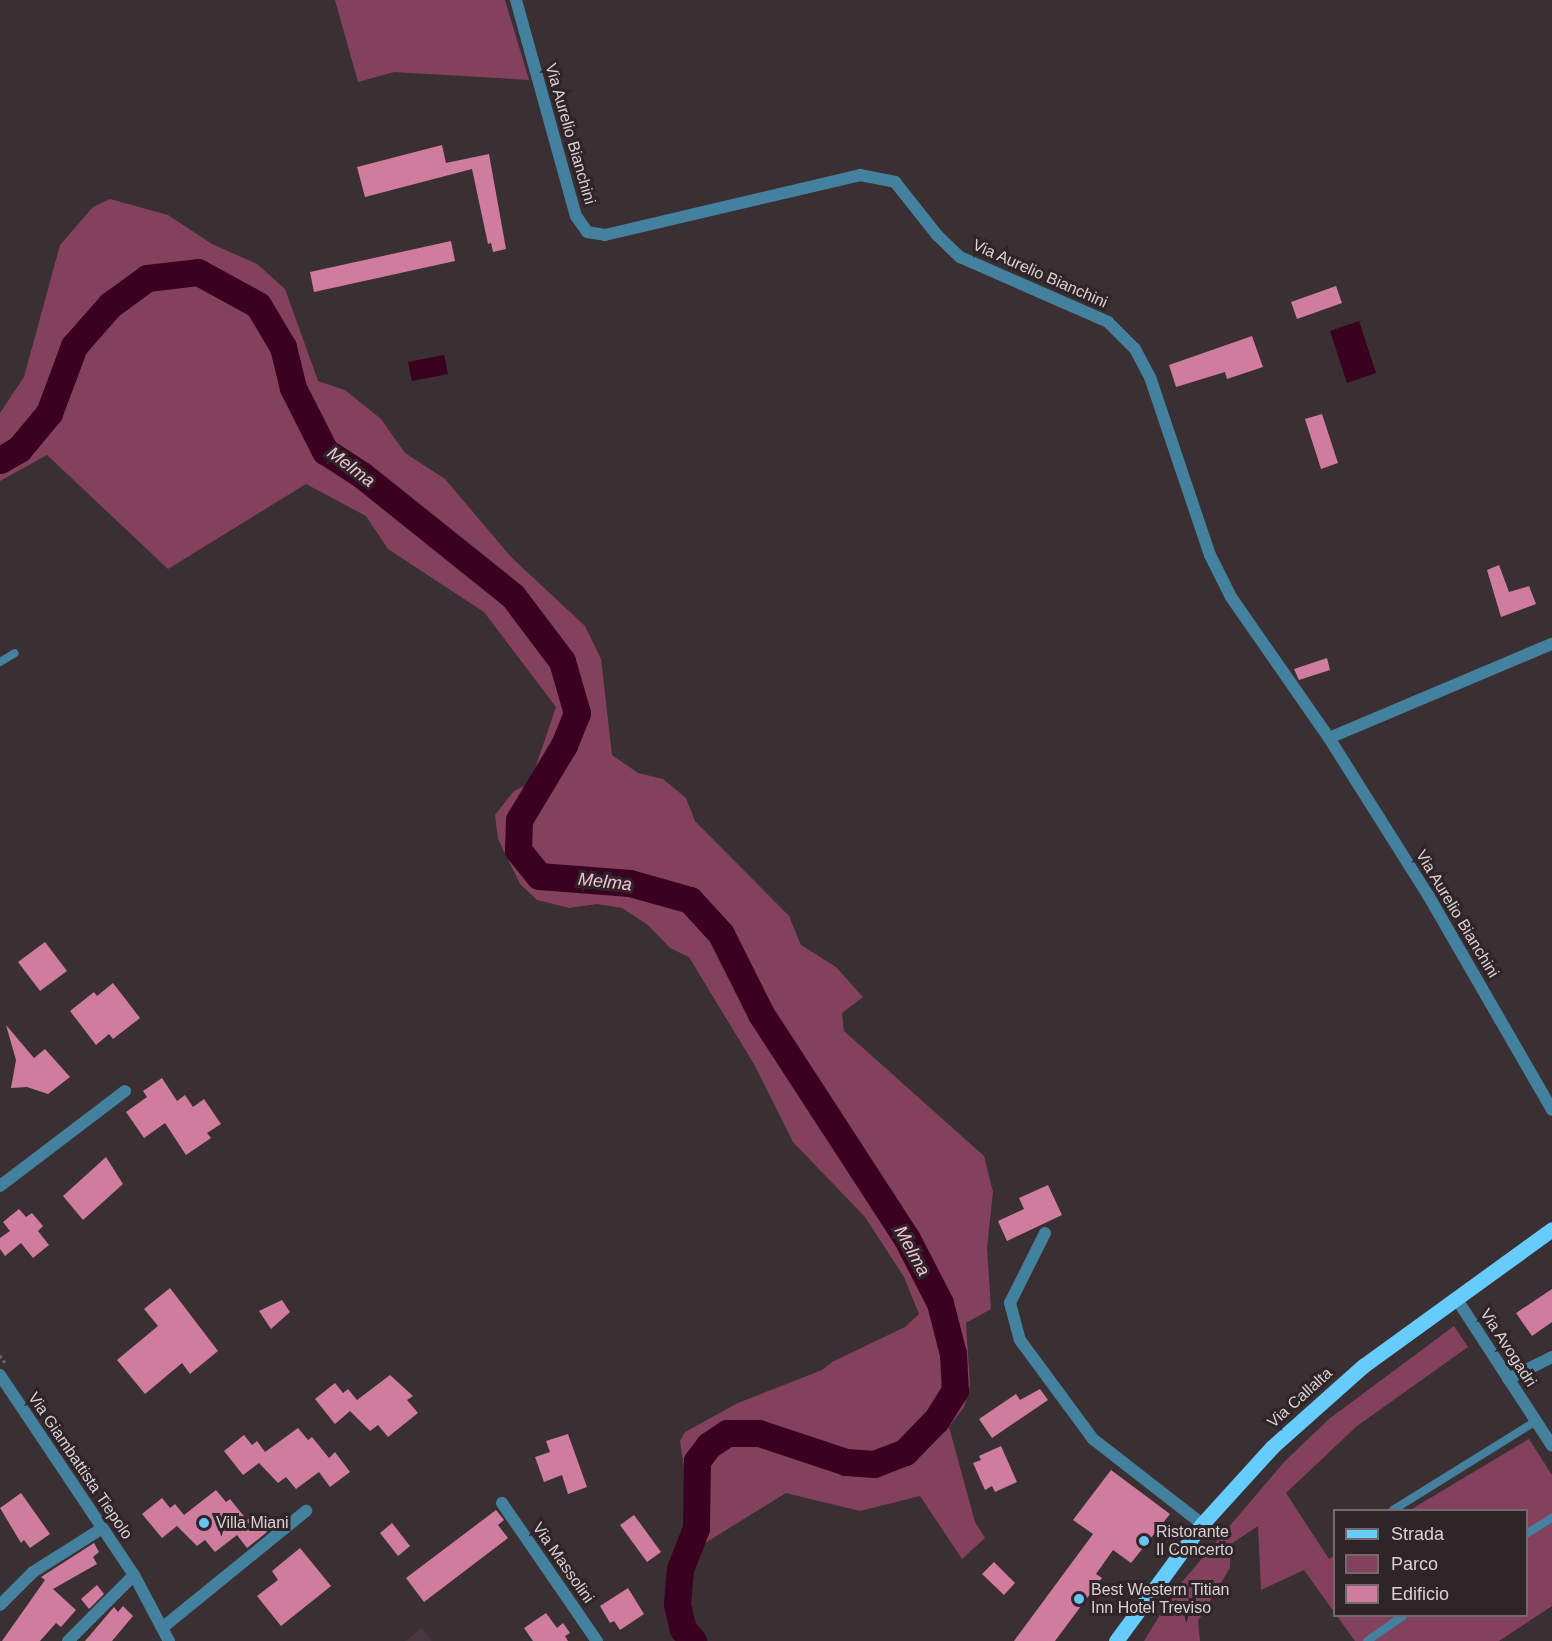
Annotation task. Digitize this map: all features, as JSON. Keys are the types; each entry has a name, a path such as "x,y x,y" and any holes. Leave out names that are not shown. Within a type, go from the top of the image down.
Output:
{"main road":[{"name":"Via Callalta","path":"1116,1641 1202,1524 1288,1432 1363,1366 1552,1229"}],"street":[{"name":"Via Aurelio Bianchini","path":"516,0 576,216 587,232 605,235 860,175 895,182 937,235 960,257 1108,322 1135,349 1150,377 1210,555 1231,597 1329,738 1428,895 1552,1110"},
{"path":"1329,738 1552,644"},
{"path":"0,1186 125,1091"},
{"path":"1045,1233 1010,1303 1020,1340 1093,1439 1202,1524"},
{"name":"Via Avogadri","path":"1456,1298 1552,1446"},
{"path":"1508,1379 1552,1357"},
{"name":"Via Giambattista Tiepolo","path":"0,1375 100,1529 134,1575 169,1641"},
{"name":"Via Massolini","path":"502,1503 597,1641"},
{"path":"162,1628 306,1511"},
{"path":"0,1605 33,1572 100,1529"},
{"path":"68,1641 134,1575"}],"lane":[{"path":"0,662 15,653"},
{"path":"1395,1509 1536,1421"},
{"path":"1528,1533 1552,1518"},
{"path":"1367,1641 1402,1617"}],"shaded area":[{"path":"1359,321 1376,373 1347,383 1330,331"},
{"path":"444,355 448,374 412,381 408,362"},
{"path":"422,1628 432,1641 405,1641 414,1634"}],"green space":[{"path":"335,0 505,0 529,80 394,72 358,82"},
{"path":"110,199 168,215 212,244 257,264 285,289 318,381 345,390 381,419 405,453 445,479 512,558 585,626 601,659 612,755 638,773 663,779 686,798 695,821 789,916 801,945 836,967 863,997 842,1013 844,1031 984,1156 993,1192 987,1248 991,1309 966,1323 970,1386 964,1407 949,1427 975,1522 985,1538 962,1559 920,1496 860,1511 786,1493 676,1561 692,1518 680,1441 685,1432 738,1403 822,1370 832,1362 905,1327 919,1314 904,1277 865,1217 793,1142 755,1066 689,957 670,948 648,925 622,908 597,904 569,908 537,900 520,884 498,839 495,815 514,791 530,783 556,707 484,612 388,549 366,516 306,484 168,569 47,455 0,481 0,413 24,377 60,245 93,207"},
{"path":"1454,1326 1468,1347 1357,1426 1286,1493 1329,1559 1333,1557 1333,1611 1304,1570 1261,1590 1258,1526 1231,1544 1230,1568 1198,1621 1200,1641 1144,1641 1176,1589 1285,1461 1329,1419"},
{"path":"1529,1439 1552,1475 1552,1606 1499,1641 1355,1641 1338,1617 1528,1617 1528,1509 1412,1509"}],"building":[{"path":"442,145 446,163 489,154 506,249 493,252 491,243 488,244 472,169 365,197 357,167"},
{"path":"451,241 455,261 314,292 310,272"},
{"path":"1336,286 1342,303 1297,319 1291,302"},
{"path":"1252,336 1263,367 1227,379 1225,372 1176,387 1169,365"},
{"path":"1322,414 1338,463 1321,469 1305,419"},
{"path":"1499,565 1509,592 1529,586 1536,604 1501,617 1487,570"},
{"path":"1327,658 1330,670 1299,680 1294,669"},
{"path":"45,942 67,971 40,991 18,962"},
{"path":"113,983 140,1018 113,1039 109,1034 96,1045 70,1011 94,992 97,996"},
{"path":"6,1025 34,1058 45,1049 70,1077 48,1094 27,1087 11,1088 16,1060"},
{"path":"162,1078 177,1101 185,1095 193,1107 204,1099 221,1124 207,1133 211,1138 186,1155 165,1123 144,1138 126,1112 147,1097 143,1091"},
{"path":"106,1157 123,1184 83,1220 63,1196"},
{"path":"1048,1185 1062,1215 1007,1241 998,1221 1024,1209 1019,1198"},
{"path":"19,1209 26,1217 32,1213 43,1226 38,1231 49,1245 33,1258 21,1243 5,1256 0,1249 0,1238 10,1231 3,1222"},
{"path":"170,1288 218,1351 190,1374 182,1363 145,1394 117,1360 158,1326 144,1309"},
{"path":"1552,1289 1552,1322 1532,1336 1516,1313"},
{"path":"282,1300 290,1312 271,1329 259,1311"},
{"path":"390,1375 413,1396 407,1400 418,1413 388,1437 378,1425 370,1431 350,1411 335,1424 315,1399 335,1383 343,1393 348,1389 357,1400"},
{"path":"1040,1389 1048,1400 992,1438 979,1419 1016,1394 1020,1400"},
{"path":"298,1428 308,1440 312,1437 329,1458 335,1452 350,1472 330,1487 319,1472 296,1489 286,1477 278,1483 259,1463 243,1475 224,1451 244,1435 252,1445 257,1441 265,1452"},
{"path":"568,1434 587,1487 568,1494 562,1475 544,1482 535,1457 550,1452 546,1441"},
{"path":"1001,1446 1017,1482 995,1492 992,1486 985,1490 973,1463 981,1460 979,1456"},
{"path":"1111,1470 1170,1514 1131,1563 1113,1550 1096,1574 1102,1578 1055,1641 1014,1641 1093,1534 1073,1520"},
{"path":"216,1490 226,1502 230,1499 247,1520 253,1515 267,1532 247,1548 237,1535 215,1552 205,1540 197,1546 177,1526 162,1538 142,1514 162,1498 170,1508 175,1504 184,1515"},
{"path":"21,1493 50,1534 30,1548 24,1540 21,1543 0,1508"},
{"path":"496,1510 504,1520 498,1525 508,1538 424,1602 406,1578"},
{"path":"634,1515 661,1552 647,1562 620,1525"},
{"path":"392,1523 410,1546 398,1556 380,1533"},
{"path":"94,1543 99,1552 93,1557 97,1564 53,1589 76,1610 61,1627 56,1623 40,1641 2,1641 45,1580 41,1577"},
{"path":"300,1548 331,1586 281,1626 257,1596 278,1580 272,1571"},
{"path":"994,1562 1015,1583 1004,1595 982,1574"},
{"path":"97,1585 104,1594 89,1609 81,1599"},
{"path":"628,1588 644,1614 620,1630 614,1621 610,1623 600,1606"},
{"path":"123,1606 133,1616 112,1641 85,1641 114,1607 118,1612"},
{"path":"546,1613 557,1628 563,1623 570,1633 565,1636 568,1641 533,1641 524,1628"}],"waterway":[{"name":"Melma","path":"0,460 19,449 49,413 74,346 110,305 147,278 198,272 258,305 283,347 293,388 325,451 362,475 513,596 562,661 577,713 564,745 519,820 518,850 539,876 630,883 690,900 721,934 761,1014 907,1239 940,1303 953,1354 955,1390 936,1420 905,1452 874,1464 846,1462 759,1433 727,1433 709,1445 697,1461 696,1528 680,1569 677,1604 683,1629 693,1641"}],"place":[{"name":"Villa Miani","path":"204,1523"},
{"name":"Ristorante Il Concerto","path":"1144,1541"},
{"name":"Best Western Titian Inn Hotel Treviso","path":"1079,1599"}]}
